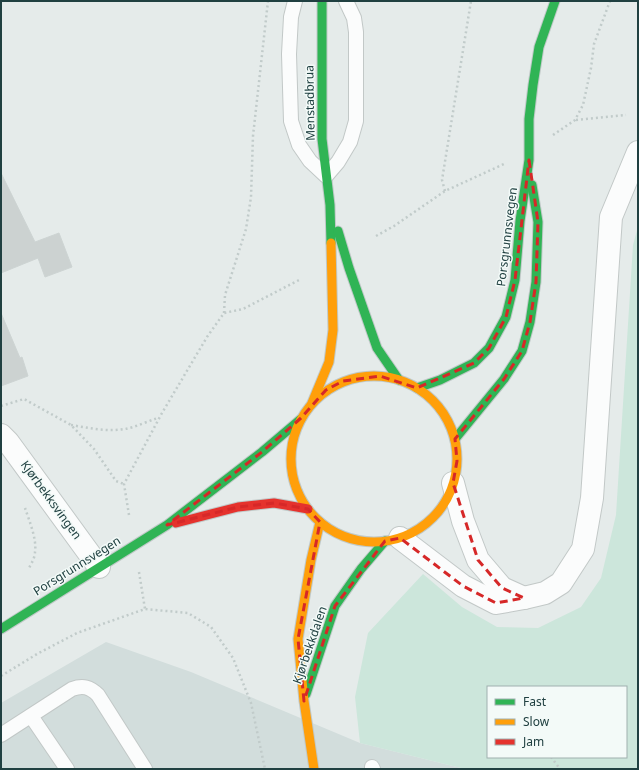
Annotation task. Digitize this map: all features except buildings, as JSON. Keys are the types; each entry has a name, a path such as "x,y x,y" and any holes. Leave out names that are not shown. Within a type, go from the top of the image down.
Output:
{"main road":[{"name":"Menstadbrua","path":"312,403 329,362 333,330 330,205 322,132 322,1"},
{"name":"Porsgrunnsvegen","path":"455,439 504,380 522,350 530,322 536,282 538,222 529,160 529,119 539,47 555,1"},
{"name":"Porsgrunnsvegen","path":"417,388 440,380 474,363 489,348 506,317 515,280 520,221 529,160"},
{"name":"Menstadbrua","path":"330,205 349,268 377,348 399,380"},
{"path":"362,376 380,376 399,380 417,388 434,401 447,419 455,439 457,461 453,483 446,501 433,517 418,529 392,540 368,542 351,539 334,532 320,522 308,509 298,492 292,474 291,455 294,436 301,418 312,403 326,390 343,381 362,376"},
{"name":"Porsgrunnsvegen","path":"1,629 167,525 262,452 301,418"},
{"name":"Porsgrunnsvegen","path":"167,525 238,507 274,503 308,509"},
{"name":"Kjørbekkdalen","path":"314,769 304,701 298,639 311,560 320,522"},
{"name":"Kjørbekkdalen","path":"304,701 335,606 361,569 392,540"}],"street":[{"path":"392,540 463,586 496,603 545,593 561,583 583,549 592,498 611,217 638,152"},
{"name":"Kjørbekksvingen","path":"1,435 20,458 99,567"},
{"path":"453,483 463,521 478,560 502,588 524,598"}],"lane":[{"path":"295,1 290,17 289,54 291,121 299,145 310,161 326,176 338,162 350,142 356,121 356,32 354,18 346,1"},
{"path":"1,735 72,689 80,686 92,689 98,695 145,769"},
{"path":"31,716 67,769"}],"path":[{"path":"129,515 124,484 159,418 207,337 224,313 225,295 246,229 251,197 253,136 268,1"},
{"path":"445,191 442,180 471,1"},
{"path":"551,137 575,120 583,105 591,68 594,44 610,1"},
{"path":"575,120 626,115"},
{"path":"376,236 394,226 445,191 505,164"},
{"path":"224,313 243,310 299,280"},
{"path":"1,406 24,399 72,425 92,429 126,429 159,418"},
{"path":"72,425 94,449 116,481 124,484"},
{"path":"138,569 146,609"},
{"path":"1,676 37,654 77,633 146,609 188,614 211,628 233,658 251,703 265,769"},
{"path":"552,758 560,769"}],"highlighted area":[{"path":"529,160 538,222 536,282 530,322 522,351 504,379 455,439 457,461 453,483 478,560 502,588 524,598 496,603 463,586 400,538 385,541 335,606 304,701 298,639 320,522 308,509 274,503 238,507 167,525 262,452 301,418 326,390 343,381 380,376 417,388 474,363 489,348 506,317 515,280"}],"shaded area":[{"path":"106,642 191,672 360,743 465,769 1,769 1,703"}],"green space":[{"path":"638,227 638,769 465,769 360,743 355,697 368,633 423,574 462,607 497,627 538,628 581,607 601,578 616,515 633,245"}],"traffic: fast":[{"path":"322,1 322,139 330,205 331,243"},
{"path":"417,388 440,380 474,363 489,348 506,317 515,280 520,221 529,160 529,119 533,85 539,47 555,1"},
{"path":"455,439 504,379 522,351 530,322 536,282 538,222 532,185"},
{"path":"338,231 349,268 377,348 399,380"},
{"path":"1,629 167,525 262,452 301,419"},
{"path":"306,694 335,606 361,569 385,541"}],"traffic: slow":[{"path":"312,403 329,362 333,330 331,243"},
{"path":"374,376 390,378 406,383 420,390 433,400 443,413 450,427 455,443 457,459 455,475 450,491 443,505 433,518 420,528 406,535 390,540 374,542 358,540 342,535 328,528 315,518 305,505 298,491 293,475 291,459 293,443 298,427 305,413 315,400 328,390 342,383 358,378 374,376"},
{"path":"314,769 304,701 298,639 311,560 320,522"}],"traffic: jam":[{"path":"176,523 238,507 274,503 308,509"}]}
